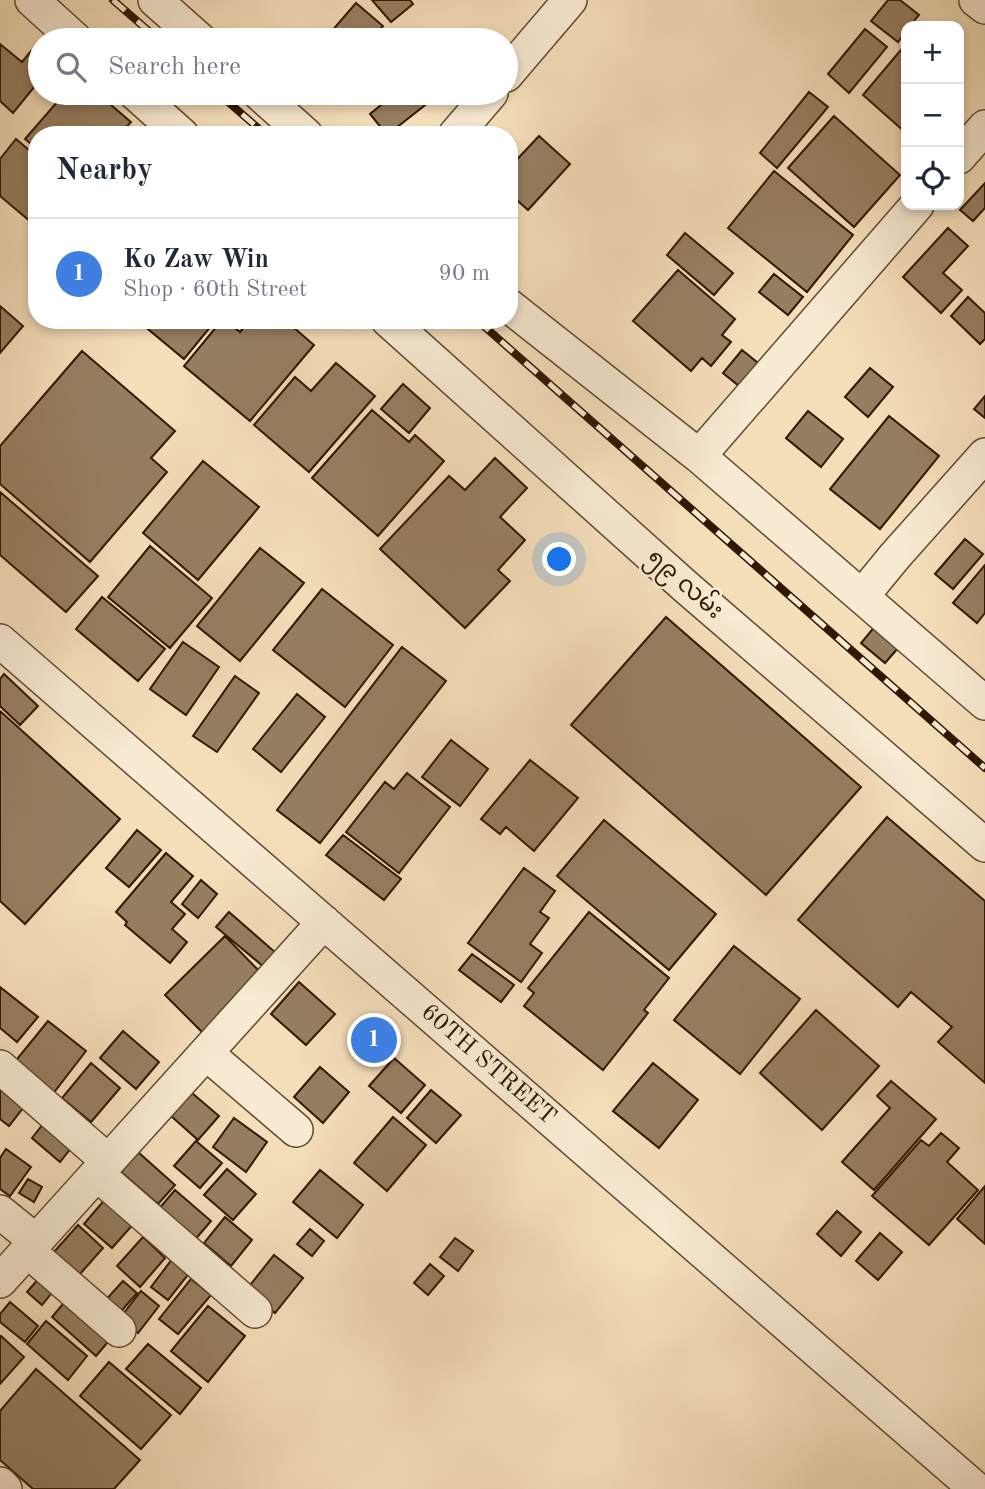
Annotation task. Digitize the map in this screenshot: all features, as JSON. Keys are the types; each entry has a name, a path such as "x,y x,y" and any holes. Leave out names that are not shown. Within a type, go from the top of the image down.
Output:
{"street":[{"path":"32,0 63,28"},
{"path":"155,0 186,28"},
{"path":"518,61 570,0"},
{"path":"976,0 985,8"},
{"path":"148,105 172,126"},
{"path":"272,105 296,126"},
{"path":"463,126 481,105"},
{"path":"964,151 985,127"},
{"path":"699,456 913,210"},
{"path":"518,313 699,456 985,703"},
{"name":"၅၉ လမ်း","path":"398,329 686,587 985,845"},
{"path":"863,595 985,456"},
{"name":"60TH STREET","path":"0,641 976,1489"},
{"path":"0,1282 324,922"},
{"path":"206,1053 296,1130"},
{"path":"0,1067 255,1311"},
{"path":"0,1212 119,1330"},
{"path":"0,1484 5,1489"}],"building":[{"path":"372,0 410,0 413,4 391,22"},
{"path":"888,0 900,0 919,15 914,21 901,21 901,38 898,42 871,21"},
{"path":"356,3 383,26 381,28 334,28"},
{"path":"865,29 887,47 849,93 828,74"},
{"path":"0,44 22,62 28,55 28,95 13,113 0,101"},
{"path":"901,50 901,129 863,95"},
{"path":"809,92 828,107 777,168 760,153"},
{"path":"55,105 111,105 131,122 127,126 36,126"},
{"path":"381,105 425,105 398,126 380,126 370,114"},
{"path":"834,116 900,175 854,227 788,168"},
{"path":"539,136 570,164 528,210 518,201 518,158"},
{"path":"16,139 28,149 28,219 0,196 0,159"},
{"path":"774,171 853,235 807,292 728,228"},
{"path":"985,183 985,208 973,221 960,210 964,210 964,206"},
{"path":"948,228 968,246 943,273 962,290 941,313 903,277"},
{"path":"685,233 733,273 714,295 667,255"},
{"path":"678,270 735,319 722,335 731,342 711,366 702,358 691,371 633,321"},
{"path":"774,274 803,297 788,315 759,292"},
{"path":"968,297 985,313 985,339 980,344 951,316"},
{"path":"0,306 23,326 0,353"},
{"path":"148,329 209,329 184,359"},
{"path":"215,329 236,329 240,332 242,329 295,329 314,345 250,421 184,366"},
{"path":"742,350 758,363 739,386 723,373"},
{"path":"82,351 175,431 151,458 167,472 90,562 0,484 0,446"},
{"path":"336,363 375,396 309,472 254,425 295,377 311,391"},
{"path":"870,368 893,387 868,417 845,397"},
{"path":"403,384 430,408 409,433 381,409"},
{"path":"985,396 985,418 974,409"},
{"path":"372,410 409,442 415,435 444,461 378,536 312,478"},
{"path":"808,411 843,439 821,467 786,438"},
{"path":"889,416 939,456 880,529 830,489"},
{"path":"495,458 527,488 500,517 525,540 498,570 510,581 465,628 380,549 449,476 465,490"},
{"path":"203,461 259,507 198,580 143,533"},
{"path":"0,492 98,576 66,612 0,555"},
{"path":"965,539 983,554 953,589 935,574"},
{"path":"150,546 212,598 170,648 108,597"},
{"path":"260,548 304,583 240,661 197,626"},
{"path":"985,565 985,613 977,623 953,603"},
{"path":"322,589 393,645 345,707 273,650"},
{"path":"102,597 165,649 138,681 76,629"},
{"path":"666,617 861,787 766,895 571,725"},
{"path":"882,618 906,639 885,663 861,643"},
{"path":"183,642 219,667 186,715 150,689"},
{"path":"402,647 446,681 320,843 277,810"},
{"path":"4,674 38,706 20,725 0,706 0,679"},
{"path":"235,676 259,693 217,752 193,736"},
{"path":"297,694 325,717 281,772 253,749"},
{"path":"0,711 120,819 25,924 0,901"},
{"path":"451,740 488,769 460,806 422,777"},
{"path":"530,760 578,798 534,851 506,827 500,834 481,819"},
{"path":"407,773 450,807 399,873 346,832 385,782 394,789"},
{"path":"887,817 985,901 985,1083 938,1042 952,1027 911,992 898,1007 798,920"},
{"path":"604,820 716,914 669,970 557,876"},
{"path":"137,830 161,850 129,887 106,868"},
{"path":"343,835 401,879 384,900 326,855"},
{"path":"166,853 193,876 171,902 185,914 172,929 187,942 170,963 125,925 127,922 116,912"},
{"path":"524,868 555,891 540,912 549,918 530,944 542,953 521,982 468,943"},
{"path":"201,880 217,894 198,918 182,904"},
{"path":"229,912 276,953 264,967 216,927"},
{"path":"589,912 669,978 644,1010 648,1013 603,1070 524,1006 534,993 528,988"},
{"path":"225,936 262,974 203,1033 165,995"},
{"path":"734,946 800,999 740,1074 674,1020"},
{"path":"472,954 514,985 501,1002 459,970"},
{"path":"299,982 335,1014 306,1045 271,1014"},
{"path":"0,987 38,1017 17,1042 0,1028"},
{"path":"816,1010 879,1066 822,1130 760,1073"},
{"path":"48,1021 86,1051 52,1095 13,1064"},
{"path":"123,1031 159,1062 136,1089 100,1058"},
{"path":"394,1058 425,1085 401,1113 369,1086"},
{"path":"91,1063 120,1088 91,1122 62,1098"},
{"path":"653,1063 698,1100 659,1148 613,1111"},
{"path":"320,1067 349,1092 323,1123 294,1097"},
{"path":"891,1081 936,1119 874,1190 842,1162 890,1108 877,1096"},
{"path":"0,1083 30,1099 9,1126 0,1119"},
{"path":"431,1090 461,1115 436,1143 407,1118"},
{"path":"192,1093 219,1116 198,1140 171,1116"},
{"path":"393,1117 426,1145 387,1191 354,1163"},
{"path":"234,1118 267,1142 246,1172 213,1147"},
{"path":"47,1119 75,1143 60,1162 32,1138"},
{"path":"941,1133 959,1148 947,1162 978,1190 929,1245 872,1196 921,1140 929,1146"},
{"path":"196,1141 222,1163 200,1188 174,1166"},
{"path":"6,1149 31,1167 10,1196 0,1189 0,1158"},
{"path":"138,1152 175,1185 158,1204 121,1172"},
{"path":"227,1169 256,1194 233,1220 204,1195"},
{"path":"320,1170 363,1205 337,1238 293,1202"},
{"path":"28,1179 42,1187 34,1202 19,1193"},
{"path":"985,1186 985,1244 957,1219"},
{"path":"175,1190 211,1221 193,1242 157,1211"},
{"path":"107,1197 136,1221 112,1248 84,1224"},
{"path":"837,1211 861,1232 841,1256 817,1234"},
{"path":"225,1217 252,1240 231,1266 204,1243"},
{"path":"78,1225 103,1248 80,1274 54,1252"},
{"path":"310,1229 324,1241 312,1256 297,1244"},
{"path":"880,1233 902,1252 878,1280 856,1261"},
{"path":"143,1237 165,1258 140,1287 117,1266"},
{"path":"455,1238 473,1251 458,1271 440,1257"},
{"path":"176,1254 194,1267 168,1300 151,1287"},
{"path":"274,1255 303,1278 275,1313 247,1289"},
{"path":"430,1264 444,1276 428,1295 414,1283"},
{"path":"40,1277 54,1290 42,1305 27,1292"},
{"path":"191,1279 211,1295 178,1334 159,1319"},
{"path":"123,1281 137,1293 117,1316 103,1303"},
{"path":"141,1291 159,1306 138,1333 120,1318"},
{"path":"68,1298 113,1336 96,1356 52,1317"},
{"path":"10,1302 38,1326 25,1342 0,1322 0,1314"},
{"path":"208,1306 245,1336 208,1382 171,1351"},
{"path":"46,1321 87,1356 68,1380 27,1344"},
{"path":"0,1337 24,1357 0,1384"},
{"path":"148,1344 201,1388 180,1414 126,1369"},
{"path":"109,1362 171,1415 141,1449 80,1396"},
{"path":"36,1369 140,1460 114,1489 33,1489 0,1460 0,1411"}],"railway":[{"path":"113,0 145,28"},
{"path":"232,105 256,126"},
{"path":"487,329 985,768"}],"place":[{"name":"Ko Zaw Win","path":"374,1040"}]}
